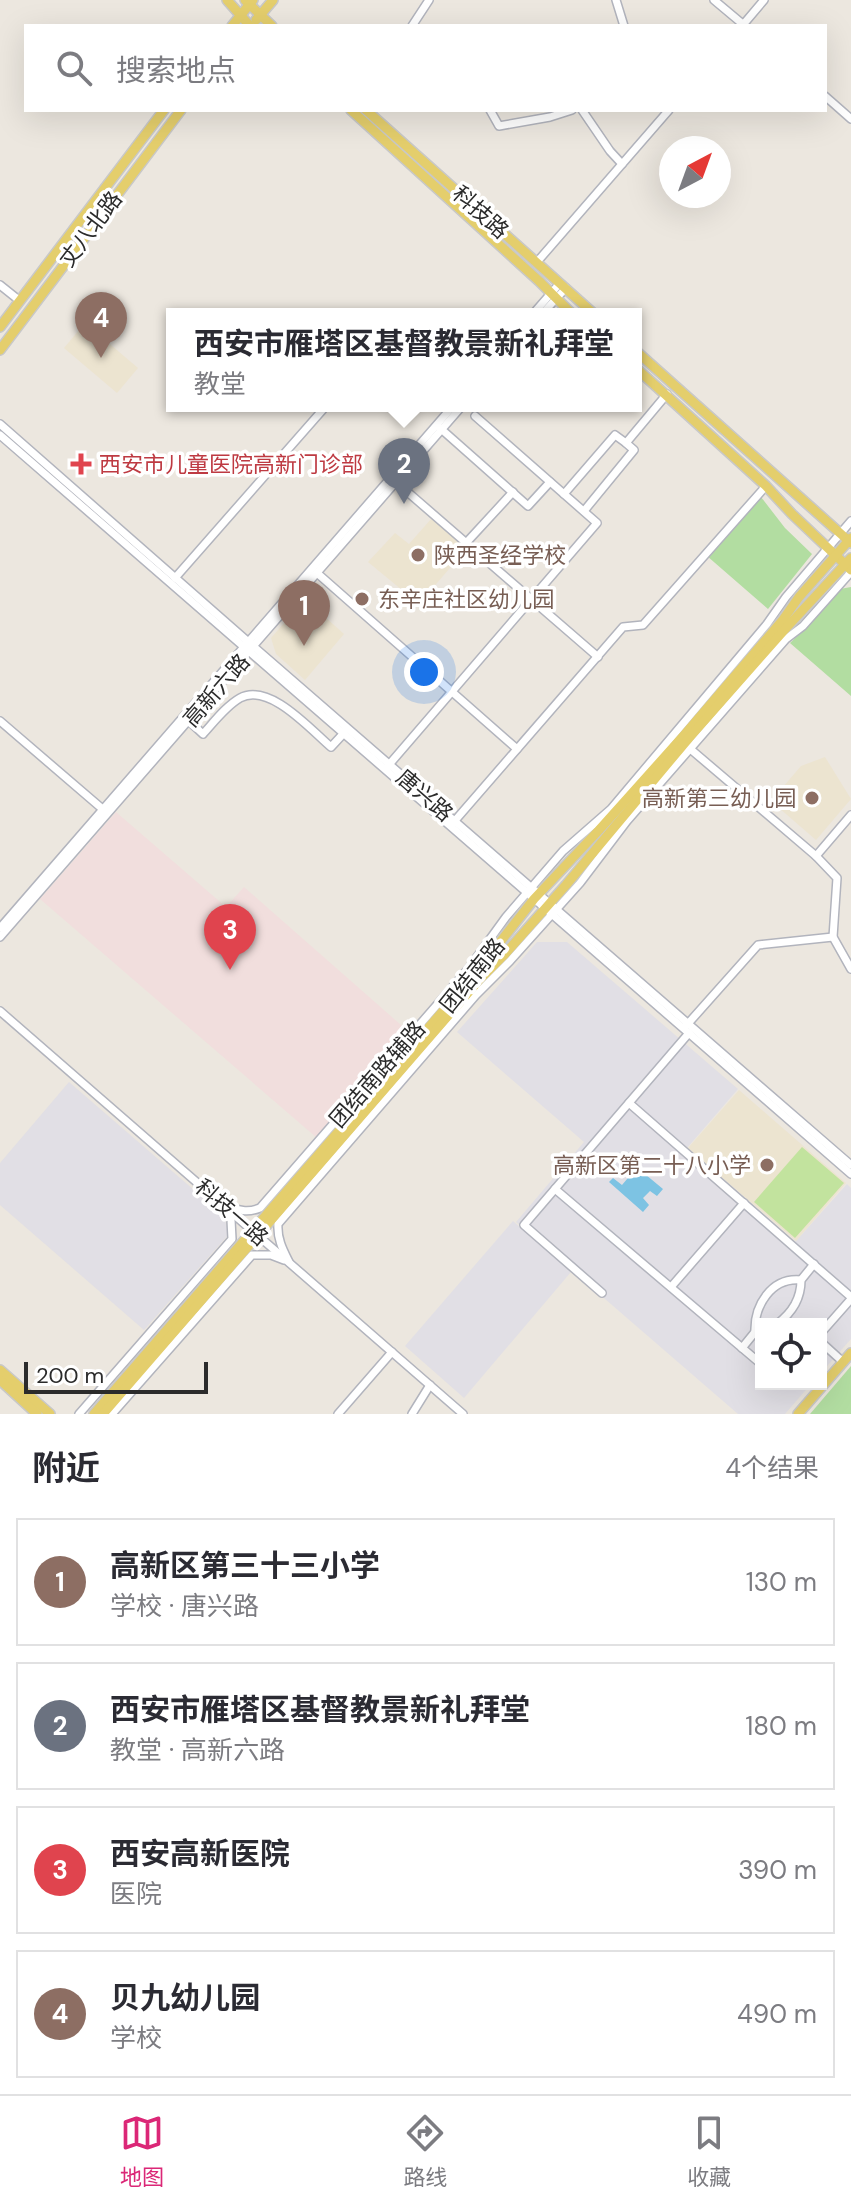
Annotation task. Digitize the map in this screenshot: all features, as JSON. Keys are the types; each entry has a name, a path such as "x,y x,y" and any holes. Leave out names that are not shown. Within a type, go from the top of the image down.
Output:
{"main road":[{"path":"227,0 249,24"},
{"path":"253,24 273,0"},
{"path":"234,24 249,2 270,24"},
{"name":"丈八北路","path":"0,327 162,112"},
{"name":"丈八北路","path":"0,350 179,112"},
{"name":"科技路","path":"353,112 566,308"},
{"name":"科技路","path":"368,112 588,308"},
{"path":"642,356 848,538"},
{"path":"642,373 766,486 831,552 850,566"},
{"name":"团结南路","path":"103,1414 466,985 533,894 694,723 782,621 831,552 848,538"},
{"name":"团结南路","path":"94,1414 480,979 551,909 787,627 850,566"},
{"path":"798,1414 851,1353"},
{"path":"0,1370 50,1414"},
{"path":"0,1380 37,1414"}],"street":[{"path":"413,24 429,0"},
{"path":"616,0 623,24"},
{"path":"714,0 741,24"},
{"path":"745,24 764,0"},
{"path":"827,98 851,119"},
{"path":"491,112 499,126 566,112"},
{"path":"583,112 622,164"},
{"path":"537,262 667,112"},
{"path":"0,285 20,301"},
{"path":"540,308 563,285"},
{"path":"546,308 553,296"},
{"path":"626,443 667,394"},
{"path":"175,578 321,412"},
{"name":"高新六路","path":"0,928 3,918 189,721 249,647 396,482 449,412"},
{"name":"高新六路","path":"0,937 105,812 439,427 455,412"},
{"path":"388,766 597,523 475,416"},
{"name":"唐兴路","path":"0,424 344,733 388,766"},
{"path":"439,427 528,506 550,482"},
{"name":"唐兴路","path":"0,435 388,766 851,1174"},
{"path":"564,494 615,435 626,443 634,450 584,511"},
{"path":"396,482 598,657"},
{"path":"453,823 623,627 643,625 766,486"},
{"path":"466,543 513,492"},
{"path":"848,538 851,521"},
{"path":"317,573 517,749"},
{"path":"189,721 203,734 237,699 257,694 276,701 331,747 344,733"},
{"path":"0,721 105,812"},
{"path":"687,746 816,856 837,878 833,937 851,969"},
{"path":"816,856 851,815"},
{"name":"团结南路辅路","path":"221,1204 239,1211 250,1212 260,1208 469,968 487,941 533,894"},
{"name":"团结南路辅路","path":"289,1262 277,1233 278,1224 476,995 510,961 551,909"},
{"path":"602,1293 524,1225 758,945 833,937"},
{"name":"科技一路","path":"0,1011 463,1414"},
{"name":"唐兴路","path":"687,1029 851,1165"},
{"path":"629,1103 851,1298 827,1326"},
{"path":"555,1189 755,1359"},
{"path":"671,1287 744,1203"},
{"path":"79,1414 232,1239 231,1220 221,1204"},
{"path":"112,1414 252,1255 271,1255 289,1262"},
{"path":"784,1318 797,1302 801,1280 814,1264"},
{"path":"755,1318 767,1295 783,1282 801,1280"},
{"path":"742,1348 755,1335"},
{"path":"827,1347 843,1362"},
{"path":"338,1414 392,1352"},
{"path":"412,1414 430,1385"}],"shaded area":[{"path":"85,323 138,368 117,393 64,348"},
{"name":"陕西圣经学校","path":"432,518 467,548 419,604 368,562 395,533 409,544"},
{"path":"305,599 344,634 305,680 276,654 271,638"},
{"name":"高新第三幼儿园","path":"825,757 851,799 816,840 771,801 801,766"},
{"path":"116,812 226,907 244,887 409,1032 317,1138 40,899"},
{"path":"537,942 567,942 738,1089 687,1148 795,1242 847,1184 851,1188 851,1339 827,1366 827,1318 755,1318 755,1390 806,1390 785,1414 738,1414 516,1222 584,1142 457,1032"},
{"path":"69,1082 224,1216 229,1234 144,1330 0,1205 0,1163"},
{"name":"高新区第二十八小学","path":"739,1090 846,1183 796,1241 688,1148"},
{"path":"513,1221 571,1272 464,1398 405,1346"}],"green space":[{"path":"761,497 785,528 812,554 768,609 707,556"},
{"path":"851,587 851,696 790,643 840,589"},
{"path":"802,1147 844,1183 795,1238 754,1202"},
{"path":"851,1366 851,1414 810,1414"}],"water":[{"path":"628,1160 663,1189 657,1196 650,1191 643,1198 649,1205 643,1212 609,1182 613,1178 622,1185 633,1172 624,1164"}],"place":[{"name":"贝九幼儿园","path":"101,358"},
{"name":"西安市儿童医院高新门诊部","path":"81,464"},
{"name":"西安市雁塔区基督教景新礼拜堂","path":"404,504"},
{"name":"陕西圣经学校","path":"418,555"},
{"name":"东辛庄社区幼儿园","path":"362,599"},
{"name":"高新区第三十三小学","path":"304,646"},
{"name":"高新第三幼儿园","path":"812,798"},
{"name":"西安高新医院","path":"230,970"},
{"name":"高新区第二十八小学","path":"767,1165"}]}
